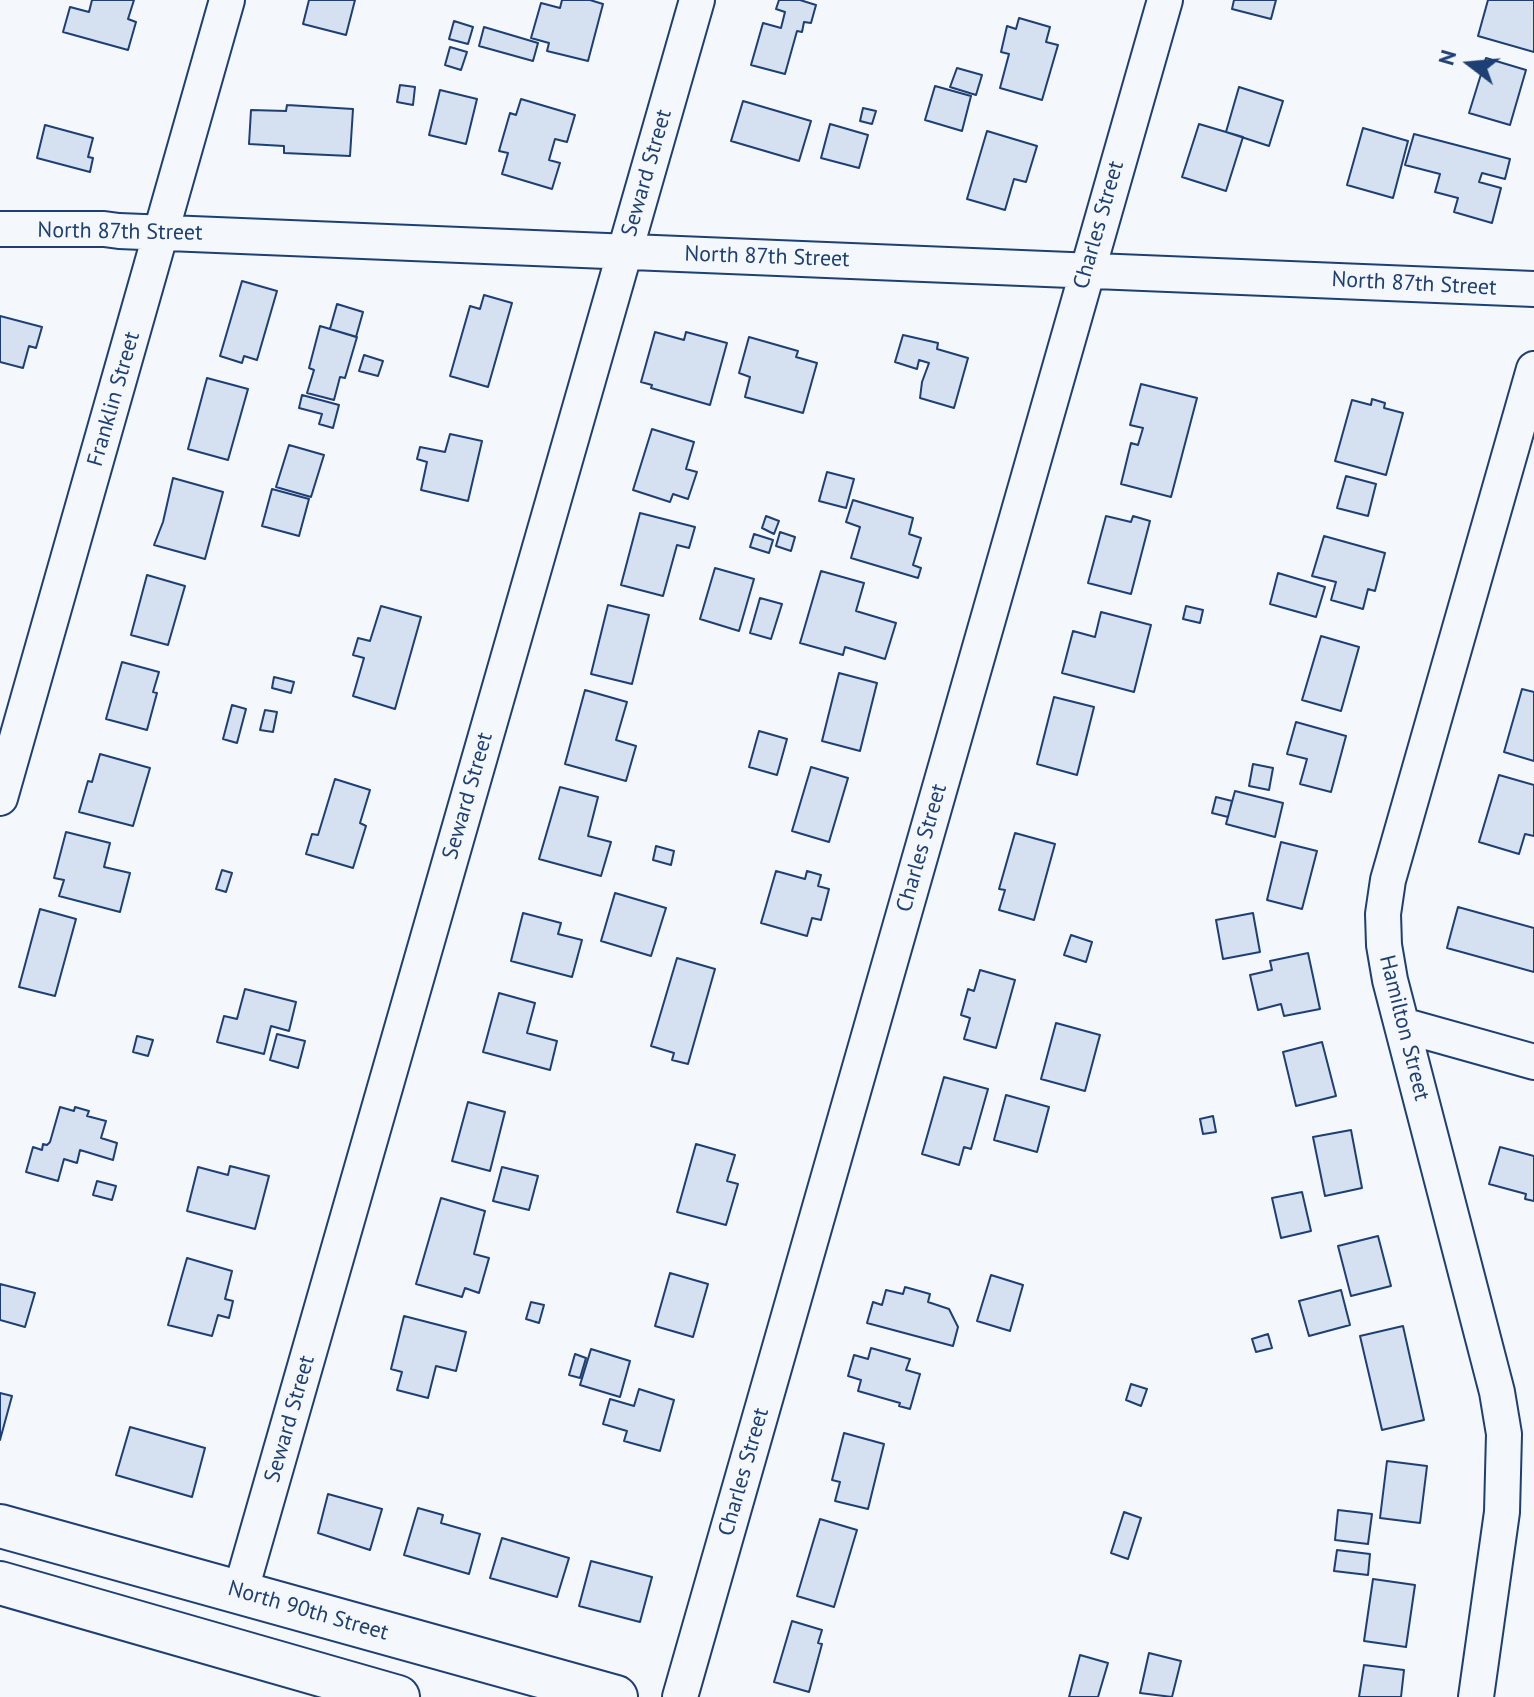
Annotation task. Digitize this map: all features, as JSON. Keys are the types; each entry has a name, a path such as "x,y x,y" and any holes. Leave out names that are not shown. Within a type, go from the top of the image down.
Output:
{"main road":[{"name":"North 90th Street","path":"0,1526 616,1697"},
{"path":"0,1583 398,1697"}],"street":[{"name":"Franklin Street","path":"0,798 227,0"},
{"name":"Seward Street","path":"240,1593 697,0"},
{"name":"Charles Street","path":"680,1697 1165,0"},
{"name":"North 87th Street","path":"0,229 104,229 1534,289"},
{"name":"Hamilton Street","path":"1476,1697 1502,1512 1519,1479 1504,1434 1497,1392 1402,1025 1384,945 1383,914 1388,880 1534,369"},
{"path":"1402,1025 1534,1062"}],"building":[{"path":"92,0 134,0 128,19 136,22 128,50 63,32 70,7 89,12"},
{"path":"309,0 355,0 346,35 303,24"},
{"path":"562,0 590,0 603,4 588,61 547,51 549,43 531,38 541,3 560,8"},
{"path":"779,0 800,0 816,5 811,23 804,22 802,32 797,31 785,74 751,65 763,23 781,28 785,12 776,9"},
{"path":"1234,0 1276,0 1271,19 1232,9"},
{"path":"1488,0 1534,0 1534,52 1478,36"},
{"path":"1019,18 1050,27 1046,42 1058,45 1042,100 1000,88 1009,54 1001,52 1007,26 1016,29"},
{"path":"454,21 473,27 468,44 449,39"},
{"path":"484,27 538,43 533,61 479,46"},
{"path":"450,47 467,52 461,70 445,65"},
{"path":"1486,58 1526,70 1510,125 1469,113"},
{"path":"957,68 982,75 976,95 950,87"},
{"path":"400,85 415,87 413,105 397,102"},
{"path":"935,86 971,96 962,131 925,120"},
{"path":"1239,87 1283,101 1269,146 1226,132"},
{"path":"440,90 477,99 466,144 429,135"},
{"path":"521,99 575,115 567,142 555,139 549,160 560,163 552,189 502,174 508,153 499,151 510,113 516,115"},
{"path":"743,101 811,121 799,161 731,141"},
{"path":"287,105 353,109 350,156 284,153 284,146 249,144 251,110 286,111"},
{"path":"863,108 876,111 872,124 860,121"},
{"path":"830,124 868,135 859,168 821,158"},
{"path":"1199,124 1243,137 1226,191 1182,177"},
{"path":"45,125 93,138 88,157 93,158 90,172 37,158"},
{"path":"1363,128 1408,141 1393,198 1347,185"},
{"path":"987,131 1037,146 1026,182 1014,179 1005,210 967,199"},
{"path":"1414,134 1510,159 1505,179 1482,173 1479,182 1501,188 1492,223 1454,212 1458,198 1435,192 1440,174 1405,165"},
{"path":"242,281 277,291 257,360 244,356 242,363 220,356"},
{"path":"484,295 512,303 488,387 450,376 470,306 480,309"},
{"path":"337,304 363,312 356,337 330,329"},
{"path":"0,316 42,327 36,348 29,346 23,368 0,362"},
{"path":"320,326 357,337 345,378 340,377 334,400 307,393 314,370 309,368"},
{"path":"655,332 684,340 686,332 727,343 710,405 651,388 652,385 641,382"},
{"path":"903,335 938,343 937,349 968,358 954,408 920,398 929,363 919,360 917,369 895,362"},
{"path":"749,337 798,351 796,357 817,363 803,413 745,397 750,377 739,373"},
{"path":"364,355 383,361 378,376 359,371"},
{"path":"207,378 248,389 228,460 188,449"},
{"path":"1141,384 1197,398 1171,497 1121,484 1131,443 1138,445 1143,428 1130,425"},
{"path":"302,395 339,405 333,428 319,424 322,414 299,408"},
{"path":"1372,399 1385,403 1384,408 1403,413 1386,475 1335,461 1352,400 1371,405"},
{"path":"652,429 694,442 686,469 697,472 688,499 673,494 670,502 633,490"},
{"path":"450,434 482,441 468,501 421,490 427,462 417,459 420,447 445,452"},
{"path":"289,445 324,455 311,497 276,487"},
{"path":"827,472 854,479 846,508 819,501"},
{"path":"1346,476 1376,484 1368,516 1337,508"},
{"path":"173,478 223,492 205,559 154,545"},
{"path":"272,489 309,499 299,536 262,526"},
{"path":"853,500 913,518 909,534 921,538 913,565 921,568 918,578 851,558 860,527 846,522"},
{"path":"640,513 695,527 689,548 677,545 663,596 621,585"},
{"path":"766,516 779,521 774,534 762,528"},
{"path":"1106,516 1131,522 1133,516 1150,521 1131,594 1088,583"},
{"path":"780,532 795,537 791,551 776,546"},
{"path":"754,534 773,540 769,553 750,547"},
{"path":"1324,536 1385,553 1375,591 1368,589 1363,609 1331,600 1336,582 1312,576"},
{"path":"715,568 754,579 739,631 700,619"},
{"path":"821,571 864,583 856,611 896,623 885,659 845,647 843,655 800,643"},
{"path":"1278,573 1325,587 1316,617 1270,604"},
{"path":"147,575 185,586 168,645 131,635"},
{"path":"760,598 782,604 771,639 750,633"},
{"path":"608,605 649,615 632,684 591,674"},
{"path":"381,606 421,617 395,709 353,696 364,658 353,655 358,638 370,641"},
{"path":"1186,606 1203,610 1200,623 1183,619"},
{"path":"1101,612 1151,625 1134,692 1062,673 1073,631 1095,637"},
{"path":"1321,636 1359,647 1341,711 1302,700"},
{"path":"122,662 159,672 147,730 106,719"},
{"path":"839,673 877,683 860,751 822,741"},
{"path":"274,677 294,682 291,693 272,688"},
{"path":"1522,689 1534,692 1534,761 1504,752"},
{"path":"585,690 627,702 616,740 636,746 626,781 565,764"},
{"path":"1054,697 1094,707 1077,775 1037,764"},
{"path":"232,705 246,709 237,743 223,739"},
{"path":"265,710 277,712 273,732 260,730"},
{"path":"1296,722 1346,736 1331,792 1300,784 1307,759 1287,754"},
{"path":"759,731 787,739 777,775 749,767"},
{"path":"100,754 150,768 133,826 79,812"},
{"path":"1253,764 1273,768 1269,790 1249,786"},
{"path":"811,767 848,778 829,842 792,831"},
{"path":"1499,775 1534,785 1534,836 1525,834 1519,854 1479,842"},
{"path":"335,779 370,790 360,823 366,826 353,868 306,854 312,834 318,835"},
{"path":"560,787 598,797 588,836 611,842 601,876 539,859"},
{"path":"1235,791 1283,803 1275,837 1226,824"},
{"path":"1216,797 1232,801 1228,817 1212,813"},
{"path":"66,832 110,843 104,867 130,873 120,912 59,896 64,880 54,878"},
{"path":"1015,833 1055,844 1034,920 999,910 1005,890 999,889"},
{"path":"1281,842 1317,851 1302,909 1267,900"},
{"path":"656,846 674,851 671,865 653,860"},
{"path":"222,870 232,873 226,892 216,889"},
{"path":"776,871 805,879 807,871 821,875 818,886 829,889 821,920 812,918 807,936 761,923"},
{"path":"615,893 666,908 651,956 601,941"},
{"path":"1458,907 1534,928 1534,972 1447,948"},
{"path":"40,909 76,919 55,996 19,987"},
{"path":"523,913 561,923 558,934 582,940 572,977 511,961"},
{"path":"1253,913 1260,952 1223,959 1216,920"},
{"path":"1071,935 1092,942 1086,962 1064,955"},
{"path":"1308,953 1320,1009 1284,1016 1281,1004 1258,1010 1250,975 1272,970 1270,961"},
{"path":"677,958 715,969 688,1064 672,1060 674,1053 651,1046"},
{"path":"980,970 1015,980 996,1048 964,1039 970,1018 961,1015 968,989 974,991"},
{"path":"245,989 296,1002 289,1031 271,1026 264,1054 217,1042 224,1016 237,1019"},
{"path":"499,993 535,1003 527,1033 557,1041 550,1070 483,1052"},
{"path":"1056,1023 1100,1035 1085,1091 1041,1079"},
{"path":"277,1034 305,1041 298,1068 270,1060"},
{"path":"137,1036 153,1040 148,1056 133,1052"},
{"path":"1322,1042 1336,1096 1296,1106 1283,1052"},
{"path":"944,1077 988,1089 971,1149 964,1147 959,1165 922,1154"},
{"path":"1006,1095 1049,1107 1037,1152 994,1140"},
{"path":"468,1102 505,1112 490,1171 452,1161"},
{"path":"60,1107 89,1111 87,1116 106,1121 101,1138 117,1143 113,1160 80,1150 77,1163 64,1159 58,1181 26,1172 33,1147 42,1150 43,1144 50,1142"},
{"path":"1213,1116 1216,1132 1203,1134 1200,1119"},
{"path":"1351,1130 1362,1188 1325,1196 1313,1137"},
{"path":"696,1144 735,1155 727,1181 738,1184 726,1225 677,1212"},
{"path":"1500,1147 1534,1156 1534,1201 1525,1199 1526,1194 1489,1184"},
{"path":"230,1166 269,1176 255,1229 187,1211 198,1167 228,1175"},
{"path":"502,1167 538,1176 529,1210 493,1201"},
{"path":"97,1181 116,1186 112,1200 93,1195"},
{"path":"1302,1192 1311,1231 1281,1238 1272,1198"},
{"path":"441,1198 485,1211 474,1254 489,1258 479,1293 465,1288 462,1297 416,1284"},
{"path":"1378,1236 1391,1286 1351,1296 1338,1246"},
{"path":"187,1258 232,1271 225,1299 233,1301 229,1318 218,1315 212,1336 168,1325"},
{"path":"670,1273 708,1284 693,1337 655,1326"},
{"path":"991,1275 1023,1285 1010,1331 977,1321"},
{"path":"0,1284 35,1293 25,1327 0,1320"},
{"path":"905,1287 930,1294 928,1302 949,1309 958,1327 953,1346 867,1323 873,1302 882,1305 886,1290 903,1294"},
{"path":"1341,1290 1350,1325 1309,1336 1299,1301"},
{"path":"531,1302 544,1305 539,1323 526,1319"},
{"path":"404,1316 466,1332 456,1371 436,1366 428,1398 397,1390 402,1372 391,1369"},
{"path":"1403,1326 1424,1420 1382,1430 1360,1336"},
{"path":"1268,1334 1272,1348 1256,1352 1252,1339"},
{"path":"871,1348 910,1359 906,1370 920,1374 910,1409 858,1391 861,1380 848,1376 854,1355 868,1359"},
{"path":"591,1349 630,1361 620,1397 580,1385"},
{"path":"575,1354 586,1358 580,1378 569,1375"},
{"path":"1131,1384 1147,1389 1141,1406 1126,1400"},
{"path":"639,1389 674,1400 660,1451 624,1441 627,1431 603,1424 610,1399 634,1406"},
{"path":"0,1393 12,1396 0,1440"},
{"path":"130,1427 205,1448 192,1497 116,1475"},
{"path":"844,1433 884,1444 868,1509 835,1501 840,1482 832,1480"},
{"path":"1387,1461 1427,1466 1420,1523 1380,1518"},
{"path":"328,1494 382,1509 370,1550 318,1533"},
{"path":"418,1508 443,1515 441,1523 480,1534 469,1574 404,1555"},
{"path":"1338,1510 1372,1514 1368,1544 1335,1540"},
{"path":"1124,1512 1141,1518 1128,1559 1111,1553"},
{"path":"820,1519 857,1530 834,1607 797,1596"},
{"path":"502,1538 569,1558 557,1597 490,1578"},
{"path":"1337,1550 1370,1554 1368,1575 1334,1571"},
{"path":"591,1561 652,1577 640,1622 579,1606"},
{"path":"1373,1579 1415,1585 1406,1647 1364,1641"},
{"path":"792,1621 822,1630 818,1643 822,1644 809,1692 774,1682"},
{"path":"1149,1653 1181,1661 1172,1697 1140,1693"},
{"path":"1080,1655 1108,1663 1098,1697 1069,1697"},
{"path":"1364,1665 1404,1670 1401,1697 1359,1697"}]}
